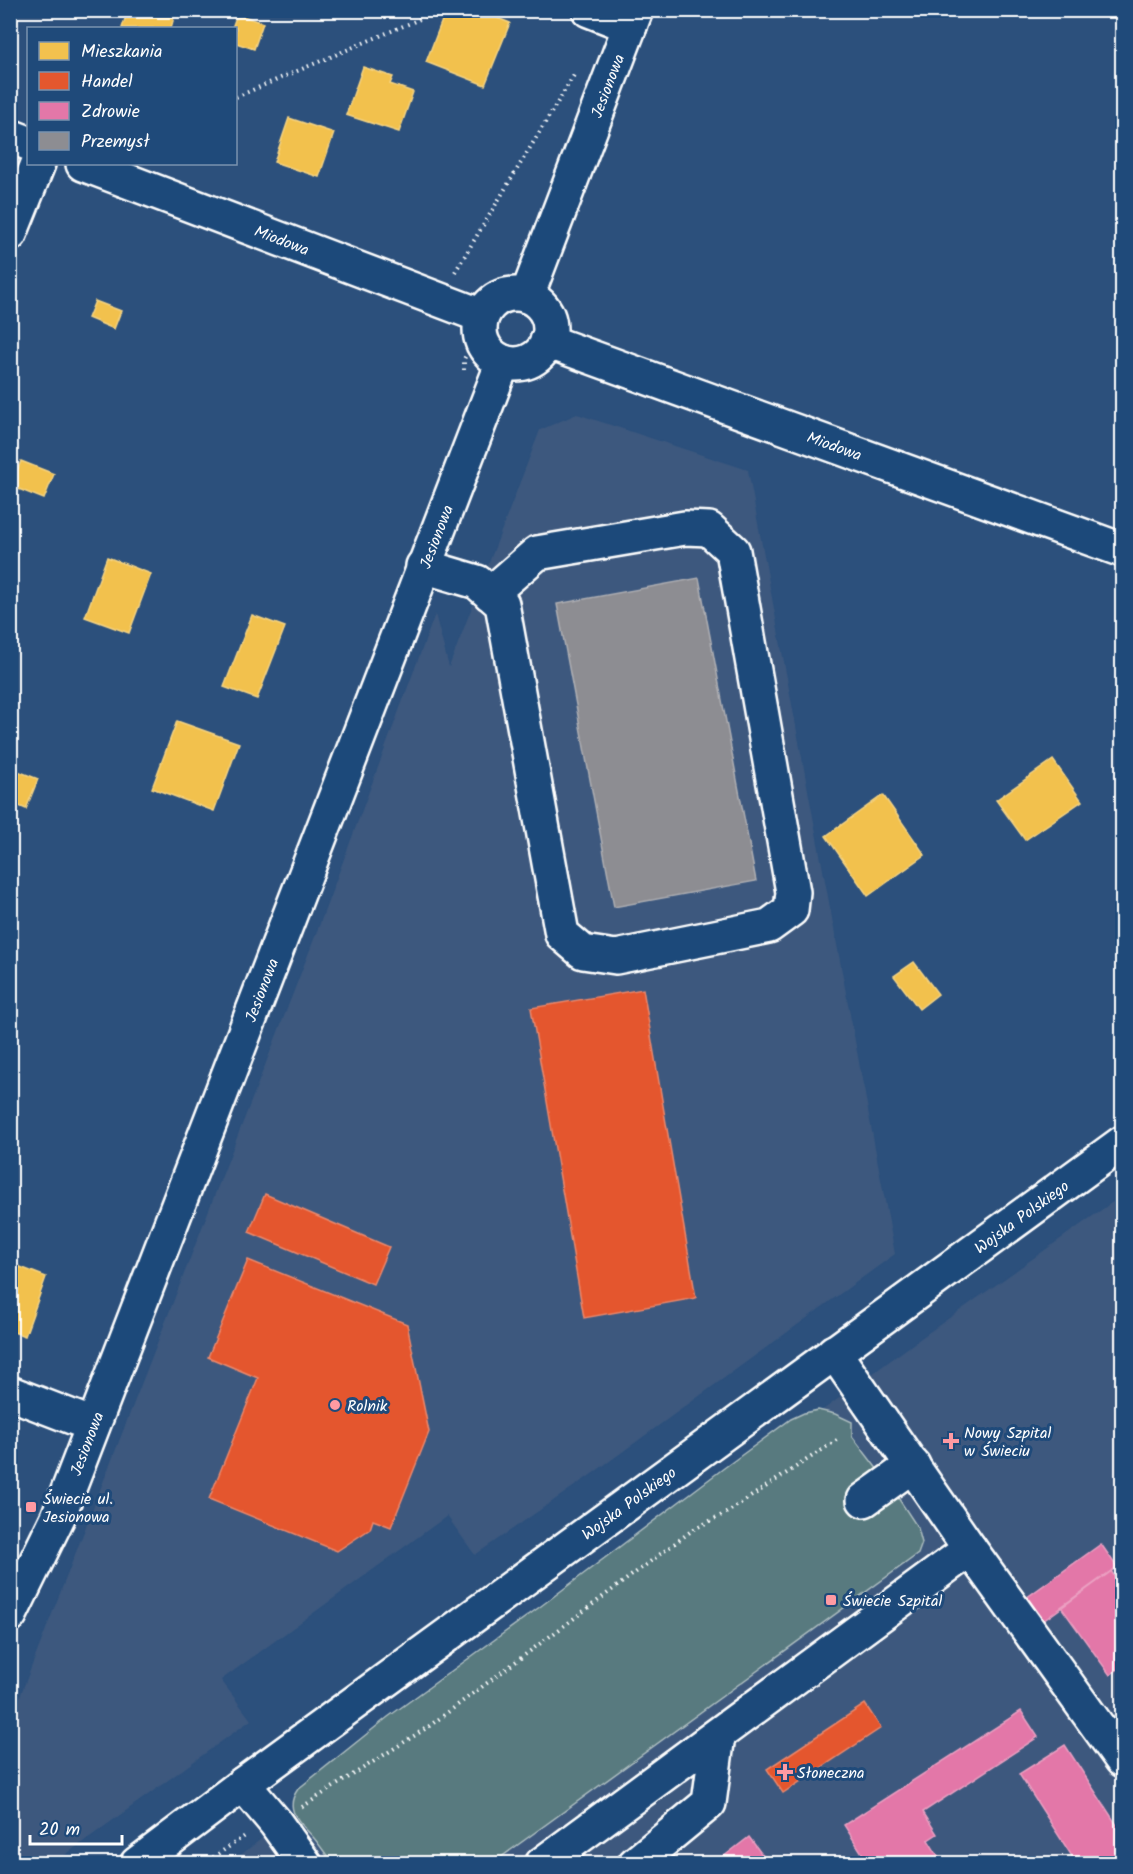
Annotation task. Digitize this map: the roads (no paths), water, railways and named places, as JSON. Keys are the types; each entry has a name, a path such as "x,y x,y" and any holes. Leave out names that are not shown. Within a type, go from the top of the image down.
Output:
{"street":[{"path":"589,10 633,18"},
{"name":"Jesionowa","path":"527,296 633,18"},
{"path":"10,136 27,143"},
{"path":"10,234 38,165"},
{"name":"Miodowa","path":"86,165 482,316"},
{"path":"513,294 527,296 538,303 546,314 550,328 547,341 540,353 529,361 516,364 503,362 491,355 483,344 479,330 482,316 489,305 500,297 513,294"},
{"name":"Miodowa","path":"547,341 1122,550"},
{"name":"Jesionowa","path":"10,1615 58,1517 503,362"},
{"path":"423,566 477,582 490,594 502,604 562,934 583,952 616,957 769,926 790,910 793,892 733,551 709,529 685,528 537,553 490,594"},
{"name":"Wojska Polskiego","path":"138,1863 1122,1143"},
{"path":"834,1352 970,1549 1122,1760"},
{"path":"10,1393 93,1425"},
{"path":"864,1500 913,1465"},
{"path":"542,1863 970,1549"},
{"path":"635,1863 709,1803 718,1734"},
{"path":"243,1784 280,1827 305,1863"}],"place":[{"name":"Rolnik","path":"335,1405"},
{"name":"Nowy Szpital w Świeciu","path":"951,1441"},
{"name":"Świecie ul. Jesionowa","path":"31,1507"},
{"name":"Świecie Szpital","path":"831,1600"},
{"name":"Słoneczna","path":"785,1772"}]}
